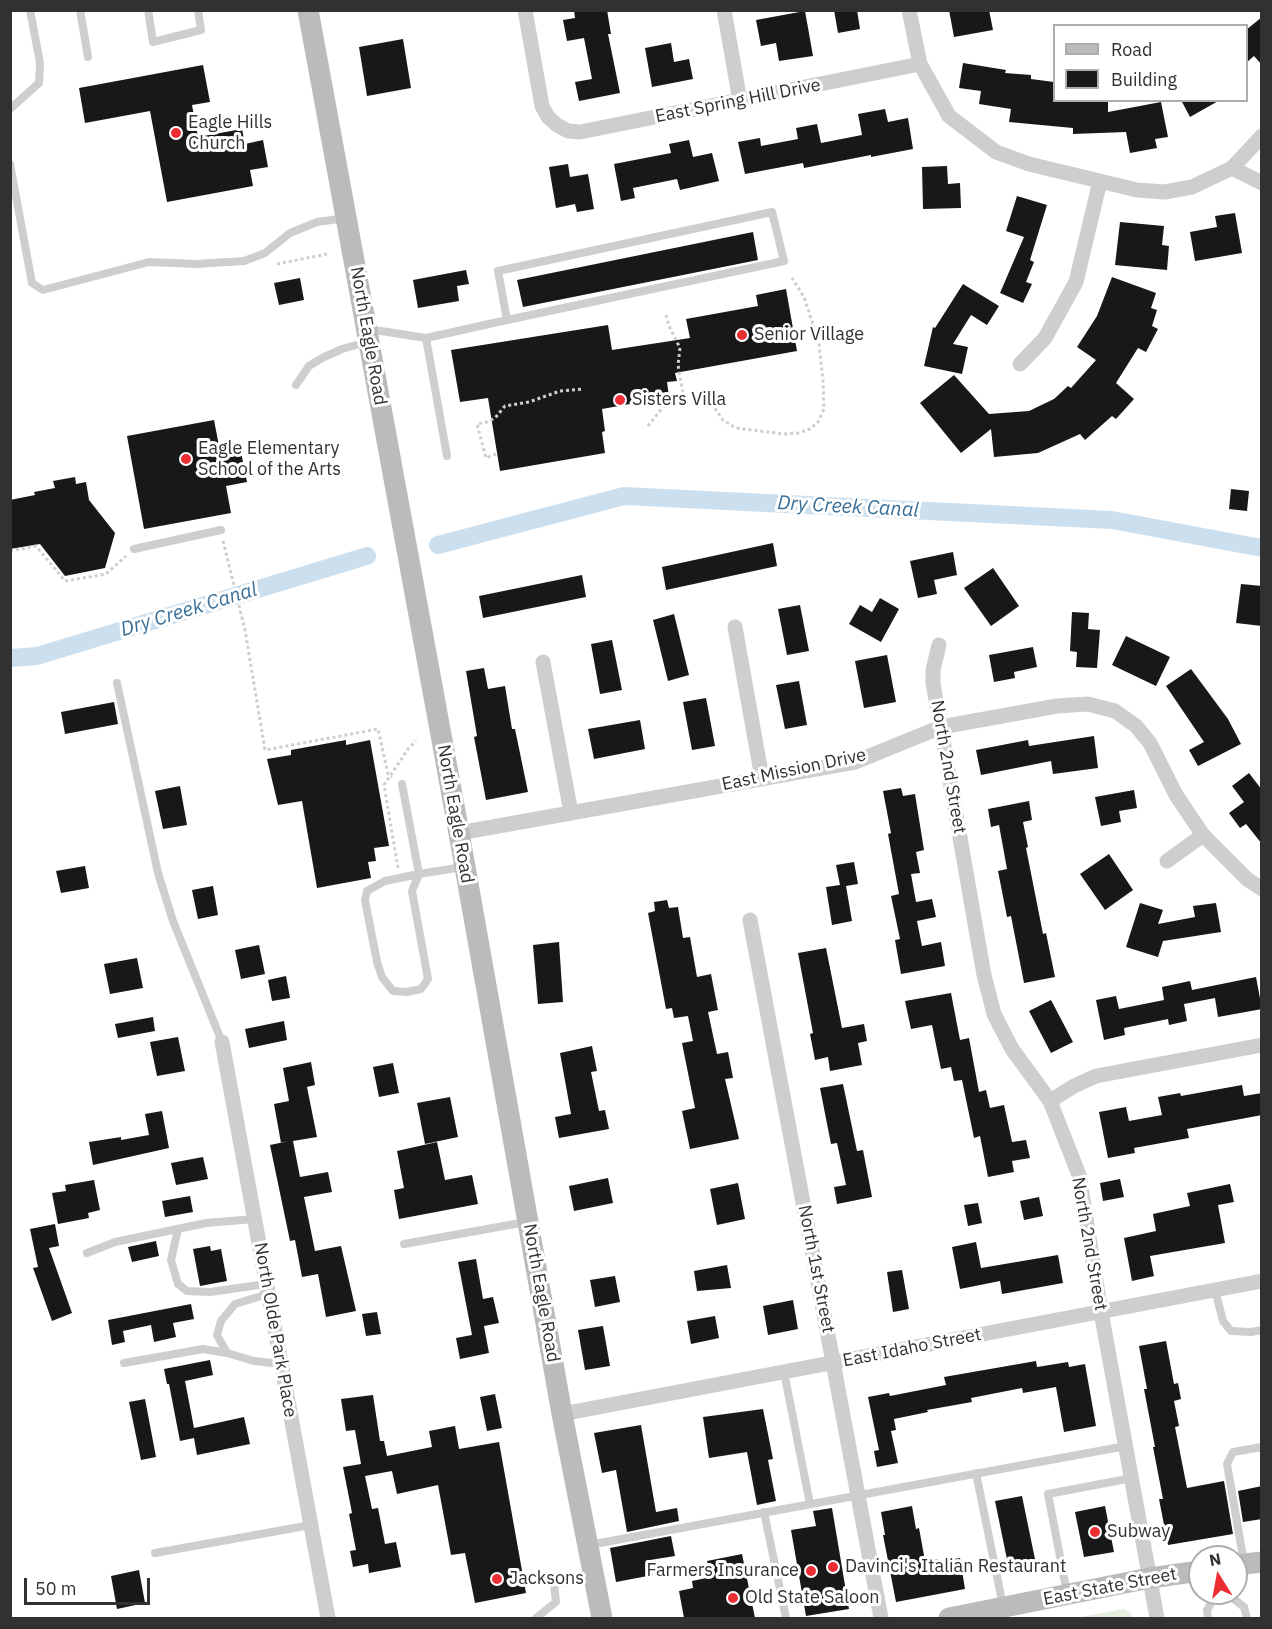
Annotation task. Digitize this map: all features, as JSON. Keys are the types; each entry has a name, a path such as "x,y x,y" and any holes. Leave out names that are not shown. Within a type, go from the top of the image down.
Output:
{"main road":[{"name":"North Eagle Road","path":"308,10 459,833 562,1414 602,1618"},
{"name":"East State Street","path":"950,1618 1150,1578 1188,1573"}],"street":[{"name":"East Spring Hill Drive","path":"525,10 542,106 548,117 568,131 580,132 920,64"},
{"path":"724,10 740,100"},
{"path":"909,10 920,64 949,116 996,152 1029,164 1137,190 1164,192 1192,187 1232,168 1262,136"},
{"path":"1232,168 1262,183"},
{"path":"1020,364 1045,338 1076,282 1100,181"},
{"path":"735,627 762,778"},
{"name":"North 2nd Street","path":"939,645 933,670 933,683 984,975 994,1014 1012,1049 1050,1101 1079,1175 1101,1312 1157,1618"},
{"path":"543,662 571,813"},
{"name":"East Mission Drive","path":"459,833 855,762 941,727 1057,706 1088,704 1114,711 1136,726 1150,743 1176,795 1203,835 1247,879 1262,889"},
{"path":"1167,861 1203,835"},
{"name":"North 1st Street","path":"750,920 881,1618"},
{"name":"North Olde Park Place","path":"222,1042 328,1618"},
{"path":"1050,1101 1096,1076 1262,1045"},
{"name":"East Idaho Street","path":"562,1414 1262,1281"}],"lane":[{"path":"10,109 39,83 40,63 30,10"},
{"path":"80,10 88,57"},
{"path":"148,10 153,42 201,30 198,10"},
{"path":"10,164 32,283 43,290 149,262 196,264 244,261 265,253 290,233 317,222 346,218"},
{"path":"296,385 309,366 368,335 426,338 784,261 772,212 498,271 507,320"},
{"path":"426,338 447,456"},
{"path":"134,549 221,530"},
{"path":"117,683 158,873 173,921 222,1042"},
{"path":"402,784 419,873 412,891 428,979 421,988 407,992 393,991 382,977 377,962 365,900 366,891 385,881 419,873 464,867"},
{"path":"87,1253 115,1242 206,1223 254,1219"},
{"path":"404,1244 528,1222"},
{"path":"178,1229 171,1260 178,1284 187,1291 267,1289"},
{"path":"227,1353 218,1335 221,1321 235,1304 267,1289"},
{"path":"1215,1290 1222,1321 1231,1331 1262,1330"},
{"path":"124,1363 203,1350 227,1353 254,1361 281,1364"},
{"path":"784,1372 810,1504"},
{"path":"587,1545 1126,1446"},
{"path":"1243,1545 1227,1464 1233,1452 1262,1447"},
{"path":"976,1473 1003,1608"},
{"path":"1067,1595 1048,1494 1133,1478"},
{"path":"764,1512 786,1618"},
{"path":"154,1553 310,1525"},
{"path":"536,1618 556,1602 554,1584 594,1578"}],"path":[{"path":"277,264 327,254"},
{"path":"648,426 666,403 700,396 709,400 723,420 736,428 791,434 810,429 818,422 824,408 824,381 819,343 804,297 792,278"},
{"path":"666,315 680,348 678,365 684,399"},
{"path":"496,454 486,458 477,424 495,418 505,406 529,402 560,391 583,389"},
{"path":"221,530 240,611 265,750 378,729 388,774 402,784"},
{"path":"10,551 36,546 65,581 106,574 134,549"},
{"path":"390,871 399,870 384,785 416,741"}],"green space":[{"path":"1124,1609 1131,1613 1132,1618 1075,1618"}],"building":[{"path":"574,10 607,10 611,34 608,34 620,93 579,101 575,82 592,79 584,38 567,41 563,20 575,18"},
{"path":"834,10 857,10 860,29 838,33"},
{"path":"949,10 989,10 993,30 954,37"},
{"path":"805,11 813,56 779,61 776,43 761,46 756,20"},
{"path":"1262,17 1262,65 1254,56 1248,61 1248,28"},
{"path":"403,39 411,88 367,96 359,47"},
{"path":"671,43 674,62 689,59 693,79 652,87 645,48"},
{"path":"963,63 1006,70 1005,73 1031,75 1031,79 1053,82 1053,102 1108,102 1108,112 1161,102 1168,137 1155,139 1157,148 1130,153 1126,132 1073,134 1073,128 1009,122 1011,109 979,104 981,91 959,88"},
{"name":"Eagle Hills Church","path":"203,65 210,102 192,105 198,137 242,129 245,144 263,140 268,167 250,170 253,186 167,202 150,111 85,123 79,88"},
{"path":"1182,102 1216,102 1190,117"},
{"path":"885,109 888,122 908,118 913,149 804,168 803,163 745,174 738,142 760,138 761,146 798,139 796,128 817,124 821,143 862,135 858,114"},
{"path":"689,140 693,157 712,153 719,181 680,190 677,179 633,188 635,198 621,201 614,164 671,153 669,144"},
{"path":"568,164 570,177 588,174 594,209 577,212 575,204 556,208 549,167"},
{"path":"947,166 948,184 960,183 961,208 923,209 922,167"},
{"path":"1017,196 1047,205 1030,260 1034,262 1026,282 1032,284 1023,303 1000,293 1024,237 1006,231"},
{"path":"1235,213 1242,253 1195,261 1190,232 1217,227 1215,216"},
{"path":"1120,222 1164,226 1162,245 1169,246 1167,270 1115,265"},
{"path":"753,232 758,260 523,307 517,280"},
{"path":"466,270 469,284 457,286 459,301 418,308 413,280"},
{"path":"1112,277 1156,293 1151,308 1157,310 1152,326 1158,329 1146,352 1138,348 1116,383 1134,399 1116,419 1112,416 1085,440 1080,434 1038,453 994,457 991,429 961,453 920,403 954,375 989,414 1029,411 1054,399 1068,386 1071,388 1096,360 1077,347 1097,316"},
{"path":"300,278 304,300 279,305 274,283"},
{"path":"963,284 999,306 987,325 971,315 953,344 968,347 962,374 924,366 933,327 935,328"},
{"name":"Sisters Villa","path":"786,289 797,351 675,373 677,381 667,382 669,397 602,409 605,453 500,471 488,398 460,402 451,350 608,325 612,350 690,338 686,319 758,306 756,295"},
{"path":"214,420 219,446 239,442 247,482 226,486 231,513 144,529 127,436"},
{"path":"75,477 76,484 86,482 89,500 115,533 105,568 65,576 40,544 10,549 10,500 55,488 53,481"},
{"path":"1231,489 1249,491 1247,511 1229,509"},
{"path":"773,543 777,566 666,590 662,567"},
{"path":"953,552 957,575 934,580 937,594 918,598 910,561"},
{"path":"993,568 1019,606 991,626 964,588"},
{"path":"582,575 586,597 483,618 479,596"},
{"path":"1241,584 1262,586 1262,626 1236,623"},
{"path":"880,598 899,609 881,642 849,624 860,605 872,612"},
{"path":"800,605 809,651 787,655 778,609"},
{"path":"1072,612 1089,613 1088,629 1100,630 1097,668 1076,667 1077,652 1070,651"},
{"path":"674,614 689,675 668,681 653,620"},
{"path":"1126,636 1170,657 1156,686 1112,665"},
{"path":"612,640 622,690 600,694 591,644"},
{"path":"1033,647 1037,667 1014,672 1015,678 994,682 989,655"},
{"path":"887,655 896,702 864,708 855,661"},
{"path":"484,668 488,689 505,686 512,729 515,729 528,792 486,800 474,737 477,736 466,671"},
{"path":"1191,669 1228,719 1241,744 1198,766 1189,750 1204,742 1166,686"},
{"path":"799,681 807,725 785,729 776,685"},
{"path":"706,698 715,746 692,750 683,702"},
{"path":"114,702 118,724 65,734 61,712"},
{"path":"640,720 645,749 594,759 588,729"},
{"path":"1094,736 1098,768 1053,774 1051,761 981,775 976,750 1028,740 1029,746"},
{"path":"346,740 346,745 370,740 389,846 374,848 376,861 368,862 371,878 317,888 302,801 278,805 267,759 291,755 291,750"},
{"path":"1249,773 1262,790 1262,844 1246,824 1240,828 1229,813 1244,802 1232,786"},
{"path":"180,786 187,825 163,829 155,791"},
{"path":"901,788 903,796 915,794 924,850 916,852 920,873 911,874 916,902 932,899 936,917 917,921 922,946 941,942 945,966 901,974 895,940 900,939 891,896 899,894 883,791"},
{"path":"1134,790 1137,808 1119,811 1121,822 1101,826 1095,797"},
{"path":"1029,801 1032,820 1023,822 1028,847 1026,848 1043,934 1046,933 1055,977 1024,983 1011,916 1007,917 998,871 1007,869 999,825 991,827 988,809"},
{"path":"1109,854 1133,890 1105,910 1080,874"},
{"path":"854,862 858,884 846,886 852,921 832,925 826,887 840,885 836,865"},
{"path":"85,866 89,888 61,893 56,871"},
{"path":"213,886 218,915 198,919 192,890"},
{"path":"667,900 669,908 678,907 683,938 690,937 697,977 711,974 718,1010 708,1012 717,1054 728,1052 733,1078 725,1079 739,1139 690,1149 682,1111 695,1108 682,1043 693,1041 688,1016 674,1018 672,1008 666,1009 648,913 655,911 654,902"},
{"path":"1140,903 1163,910 1158,924 1195,917 1193,906 1216,903 1221,932 1163,941 1158,957 1126,947"},
{"path":"559,942 563,1002 538,1004 533,945"},
{"path":"259,945 265,974 241,979 235,950"},
{"path":"826,948 842,1028 864,1024 867,1041 858,1043 862,1065 830,1071 828,1057 815,1060 810,1034 813,1033 798,953"},
{"path":"137,958 143,988 110,994 104,964"},
{"path":"286,976 290,998 272,1001 268,980"},
{"path":"1256,977 1262,1009 1218,1017 1215,998 1184,1004 1187,1021 1169,1025 1168,1019 1124,1028 1125,1035 1104,1040 1096,1000 1116,996 1119,1009 1164,1000 1162,987 1190,981 1192,990"},
{"path":"951,993 960,1040 969,1038 979,1092 986,1090 990,1108 1004,1105 1012,1142 1026,1140 1030,1158 1012,1161 1014,1172 988,1177 980,1136 974,1138 962,1080 954,1081 951,1067 941,1069 932,1025 911,1029 905,1001"},
{"path":"1051,1000 1073,1042 1051,1053 1029,1011"},
{"path":"153,1017 155,1031 118,1038 115,1024"},
{"path":"284,1021 287,1040 249,1048 245,1029"},
{"path":"178,1037 185,1071 157,1076 150,1042"},
{"path":"592,1046 597,1071 591,1072 599,1111 605,1110 609,1129 559,1138 555,1117 571,1114 560,1053"},
{"path":"311,1062 315,1085 307,1087 317,1137 293,1141 300,1177 328,1172 332,1192 304,1197 315,1251 341,1246 356,1311 326,1317 318,1274 302,1277 295,1240 290,1241 270,1145 281,1143 274,1104 289,1101 283,1068"},
{"path":"393,1063 399,1093 379,1097 373,1067"},
{"path":"843,1084 857,1151 863,1150 872,1197 837,1204 834,1187 846,1185 837,1143 831,1144 820,1088"},
{"path":"1242,1085 1244,1096 1262,1093 1262,1115 1187,1129 1189,1138 1134,1148 1135,1153 1108,1158 1099,1112 1126,1107 1129,1121 1162,1115 1158,1097 1180,1093 1181,1096"},
{"path":"450,1097 458,1137 425,1144 417,1103"},
{"path":"162,1111 169,1148 93,1165 89,1142 149,1135 145,1114"},
{"path":"437,1142 445,1180 472,1175 478,1204 399,1219 394,1190 404,1188 397,1151"},
{"path":"203,1157 208,1179 176,1185 171,1163"},
{"path":"608,1178 613,1203 574,1211 569,1186"},
{"path":"1120,1179 1124,1197 1103,1201 1100,1183"},
{"path":"94,1180 100,1210 88,1213 89,1218 58,1224 52,1193 66,1191 65,1185"},
{"path":"738,1183 745,1219 717,1225 710,1189"},
{"path":"1230,1184 1234,1202 1218,1205 1225,1243 1150,1256 1154,1276 1132,1281 1124,1238 1156,1231 1153,1214 1190,1206 1187,1193"},
{"path":"190,1196 193,1212 165,1217 162,1201"},
{"path":"1039,1197 1043,1216 1024,1220 1020,1201"},
{"path":"978,1203 982,1223 968,1226 964,1205"},
{"path":"55,1224 59,1246 49,1248 72,1313 52,1321 33,1268 38,1267 30,1229"},
{"path":"156,1241 159,1256 132,1262 128,1247"},
{"path":"976,1242 981,1268 1058,1255 1063,1283 1002,1294 1000,1281 960,1289 952,1247"},
{"path":"210,1246 211,1251 221,1249 227,1281 200,1286 193,1249"},
{"path":"476,1259 483,1299 493,1297 499,1323 484,1326 489,1353 460,1359 456,1338 472,1335 458,1262"},
{"path":"727,1265 731,1288 697,1291 694,1271"},
{"path":"902,1270 909,1309 893,1312 887,1272"},
{"path":"615,1276 620,1302 595,1307 590,1280"},
{"path":"793,1300 798,1329 768,1335 763,1306"},
{"path":"191,1304 194,1319 173,1323 176,1337 154,1342 151,1325 123,1331 125,1342 112,1345 108,1320"},
{"path":"377,1312 381,1334 366,1336 362,1314"},
{"path":"715,1316 719,1338 691,1344 687,1321"},
{"path":"603,1326 610,1366 585,1370 578,1330"},
{"path":"1166,1341 1174,1384 1178,1383 1181,1399 1174,1401 1179,1426 1175,1427 1187,1488 1224,1481 1233,1534 1168,1545 1159,1499 1163,1499 1153,1447 1155,1447 1144,1389 1147,1389 1139,1346"},
{"path":"210,1360 213,1375 185,1381 194,1428 244,1417 250,1444 197,1455 194,1438 180,1441 164,1369"},
{"path":"1036,1361 1037,1367 1068,1362 1069,1367 1085,1364 1096,1426 1064,1432 1056,1387 1023,1393 1022,1388 971,1398 972,1402 894,1419 896,1430 891,1431 898,1463 877,1467 874,1451 879,1450 868,1397 889,1393 890,1396 946,1385 944,1377"},
{"path":"495,1394 502,1428 487,1431 480,1397"},
{"path":"373,1395 380,1441 384,1441 387,1456 432,1447 429,1431 455,1426 459,1449 499,1442 526,1593 475,1603 465,1553 451,1555 438,1485 397,1494 392,1471 365,1476 372,1509 378,1508 385,1544 396,1542 401,1567 369,1573 368,1564 353,1567 350,1551 356,1550 343,1467 361,1464 355,1430 346,1431 341,1399"},
{"path":"145,1399 156,1457 141,1460 129,1402"},
{"path":"763,1409 773,1459 768,1460 776,1501 757,1505 747,1452 709,1458 703,1417"},
{"path":"641,1425 656,1512 677,1508 679,1521 627,1532 616,1470 602,1473 594,1433"},
{"path":"1262,1486 1262,1519 1243,1522 1238,1491"},
{"path":"1022,1496 1037,1569 1010,1574 995,1501"},
{"path":"912,1506 925,1561 938,1559 938,1562 960,1558 965,1589 896,1602 883,1535 885,1535 881,1512"},
{"name":"Subway","path":"1105,1506 1114,1552 1084,1557 1075,1512"},
{"path":"832,1508 849,1609 806,1616 791,1530 816,1526 813,1511"},
{"path":"671,1536 675,1556 650,1560 653,1575 616,1582 610,1548"},
{"name":"Old State Saloon","path":"742,1554 755,1618 684,1618 679,1591 693,1588 692,1581 711,1577 707,1561"},
{"path":"139,1570 145,1603 117,1609 111,1576"}],"waterway":[{"name":"Dry Creek Canal","path":"438,545 624,496 1112,520 1262,548"},
{"name":"Dry Creek Canal","path":"10,658 37,656 367,556"}],"place":[{"name":"Eagle Hills Church","path":"176,133"},
{"name":"Senior Village","path":"742,335"},
{"name":"Sisters Villa","path":"620,400"},
{"name":"Eagle Elementary School of the Arts","path":"186,459"},
{"name":"Subway","path":"1095,1532"},
{"name":"Davinci's Italian Restaurant","path":"833,1567"},
{"name":"Farmers Insurance","path":"811,1571"},
{"name":"Jacksons","path":"497,1579"},
{"name":"Old State Saloon","path":"733,1598"}]}
